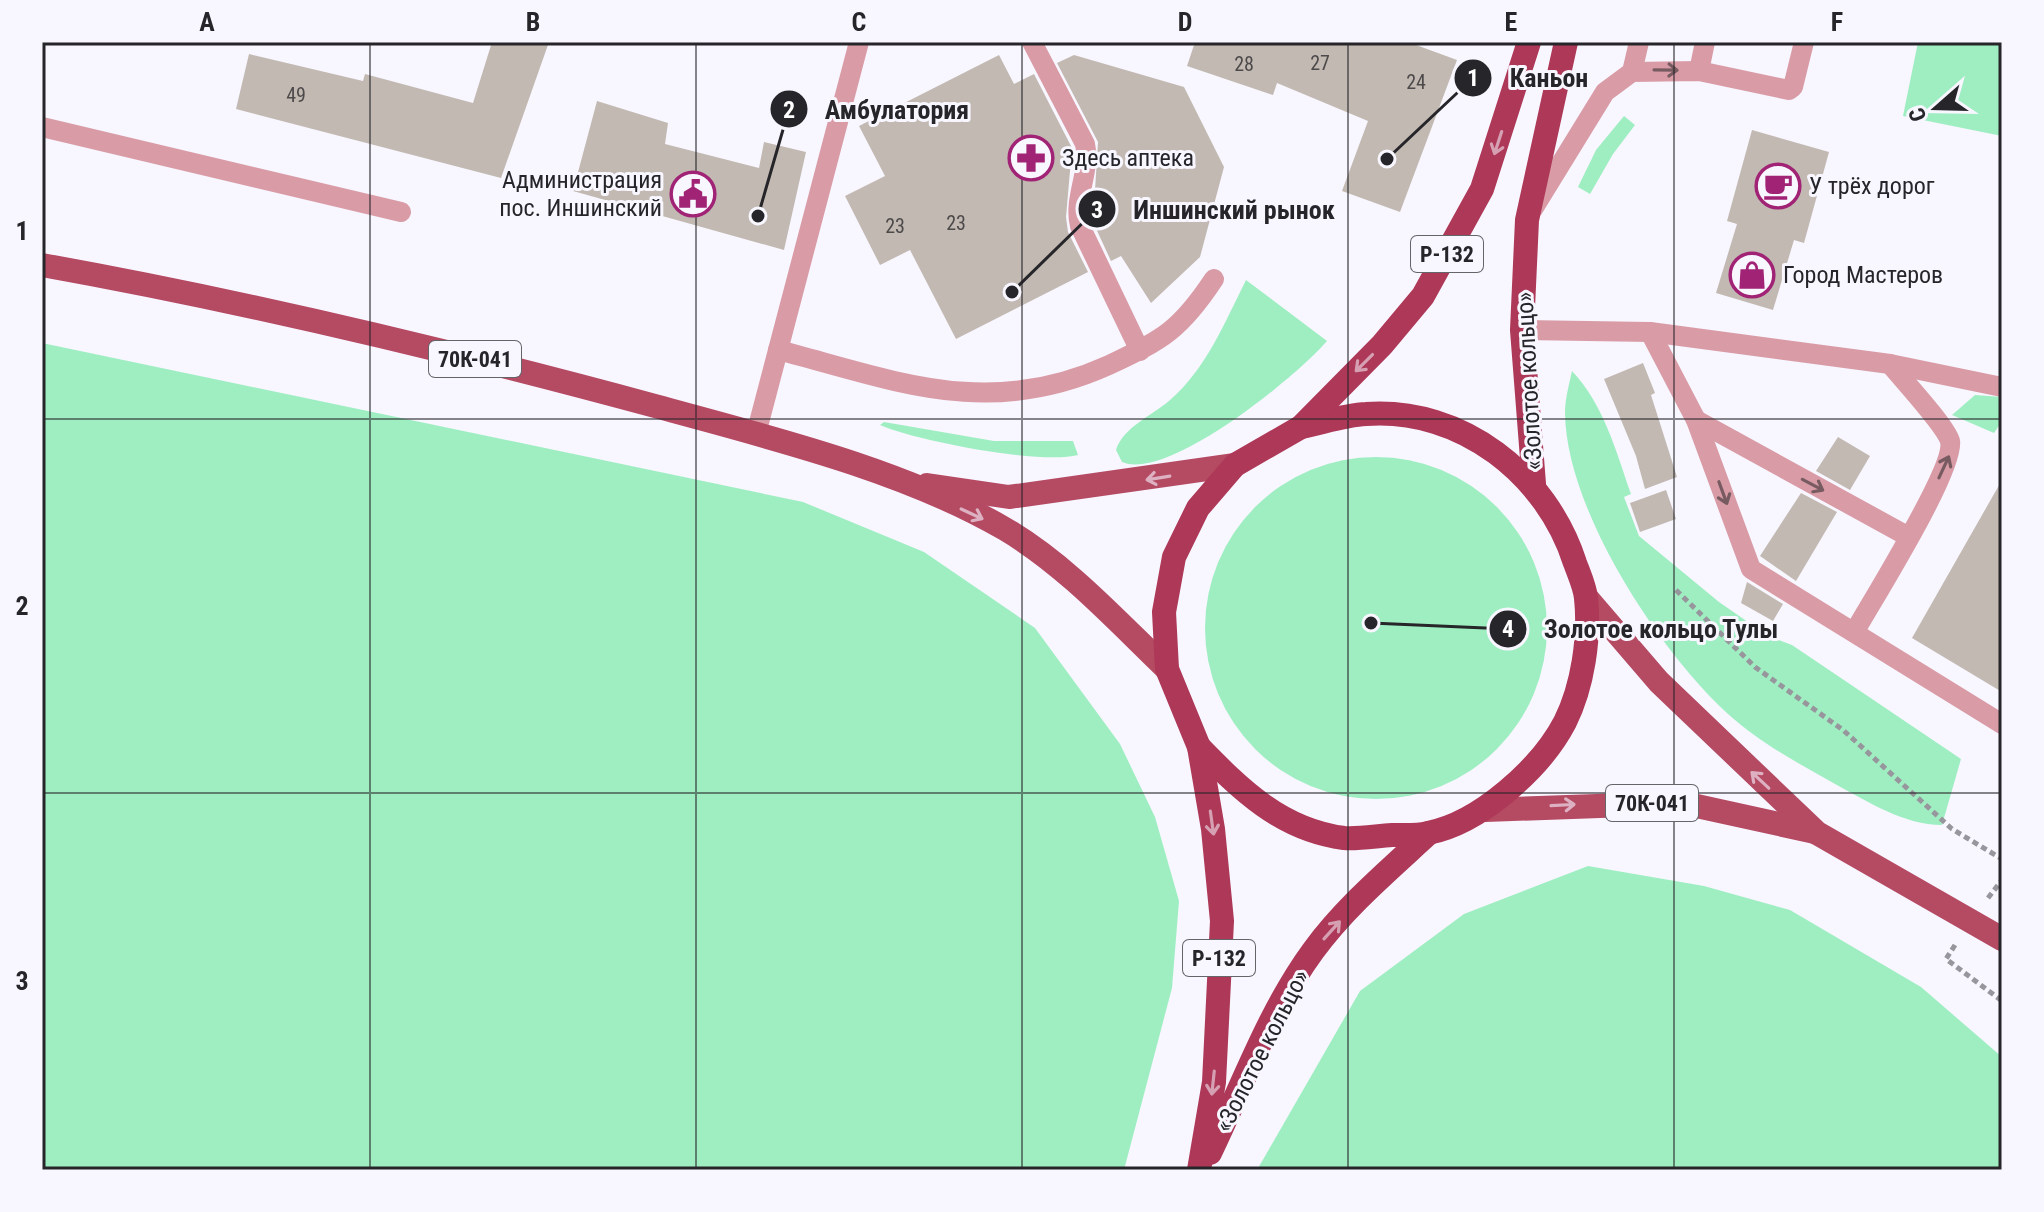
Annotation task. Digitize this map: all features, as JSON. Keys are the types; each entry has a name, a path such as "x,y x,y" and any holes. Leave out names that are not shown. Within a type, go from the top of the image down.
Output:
{"highway":[{"name":"«Золотое кольцо»","path":"1200,1170 1214,1082 1222,921 1213,829 1199,747 1167,669 1164,612 1174,557 1198,508 1235,465 1301,427 1382,345 1423,296 1482,189 1529,42"},
{"name":"«Золотое кольцо»","path":"1534,484 1522,330 1527,220 1566,42"},
{"name":"«Золотое кольцо»","path":"1199,747 1244,794 1292,823 1344,838 1429,833 1485,810 1526,773 1565,722 1584,663 1586,597 1567,537 1534,484 1498,453 1455,429 1410,416 1366,414 1301,427"},
{"name":"«Золотое кольцо»","path":"1200,1170 1275,1016 1313,952 1367,891 1429,833"}],"main road":[{"name":"70К-041","path":"42,265 342,327 756,434 901,481 1005,530 1076,581 1167,669"},
{"name":"70К-041","path":"901,481 1009,497 1235,465"},
{"name":"70К-041","path":"1586,597 1659,682 1817,833 2002,939"},
{"name":"70К-041","path":"1485,810 1683,803 1817,833"}],"lane":[{"path":"756,434 859,42"},
{"path":"1032,42 1085,144 1087,163 1078,209 1080,226 1140,351"},
{"path":"1632,72 1639,42"},
{"path":"1699,71 1705,42"},
{"path":"1527,220 1605,92 1632,72 1699,71 1790,90 1804,42"},
{"path":"42,127 401,212"},
{"path":"778,350 929,389 982,396 1011,394 1065,383 1140,351 1176,329 1214,279"},
{"path":"1522,330 1650,332 1890,364 2002,387"},
{"path":"1650,332 1696,420 1751,569 2002,724"},
{"path":"1855,631 1946,465 1950,446 1948,436 1890,364"},
{"path":"1696,420 1909,537"}],"path":[{"path":"1676,590 1755,667 1843,730 1952,829 2002,859"}],"green space":[{"path":"1918,42 2002,42 2002,136 1903,116"},
{"path":"1624,116 1635,125 1613,154 1590,194 1578,187 1596,150"},
{"path":"1246,280 1327,341 1261,400 1199,442 1143,464 1122,462 1116,450 1120,442 1131,428 1170,400 1194,374 1214,344"},
{"path":"42,343 803,502 924,552 1035,628 1120,744 1155,817 1179,901 1172,988 1124,1170 42,1170"},
{"path":"1572,371 1593,399 1608,429 1631,494 1624,497 1639,536 1719,602 1768,636 1792,645 1961,759 1942,825 1914,821 1887,811 1780,752 1728,714 1674,654 1621,576 1581,492 1569,451 1565,413"},
{"path":"1975,395 2002,397 2002,421 1994,433 1952,415"},
{"path":"884,422 994,441 1073,441 1078,455 1037,457 979,450 921,438 880,425"},
{"path":"1376,457 1409,461 1441,470 1471,486 1497,507 1518,533 1534,563 1543,595 1547,628 1543,661 1534,693 1518,723 1497,749 1471,770 1441,786 1409,795 1376,799 1343,795 1311,786 1281,770 1255,749 1234,723 1218,693 1209,661 1205,628 1209,595 1218,563 1234,533 1255,507 1281,486 1311,470 1343,461"},
{"path":"1588,866 1704,886 1790,910 1921,987 2002,1057 2002,1170 1257,1170 1360,991 1464,914"}],"building":[{"path":"492,42 549,42 501,178 236,109 249,54 363,81 365,74 473,103"},
{"path":"1195,42 1408,42 1457,60 1400,212 1342,191 1368,121 1277,83 1273,95 1187,66"},
{"path":"999,55 1014,84 1034,74 1072,148 1066,217 1068,232 1088,272 956,339 910,250 880,265 845,196 885,176 859,126"},
{"path":"1074,55 1184,87 1224,167 1200,257 1151,303 1121,256 1111,261 1093,222 1098,142 1057,63"},
{"path":"597,101 668,123 665,144 759,168 764,142 806,152 784,250 573,191"},
{"name":"У трёх дорог","path":"1752,130 1829,152 1804,243 1794,240 1773,310 1716,293 1737,224 1727,221"},
{"path":"1643,363 1655,393 1651,395 1677,477 1645,489 1636,456 1604,379"},
{"path":"1838,437 1870,456 1850,490 1816,471"},
{"path":"2002,480 2002,692 1912,638"},
{"path":"1666,490 1676,519 1640,532 1630,503"},
{"path":"1801,493 1837,512 1796,581 1760,556"},
{"path":"1747,582 1783,604 1773,621 1741,603"}],"place":[{"name":"Здесь аптека","path":"1031,158"},
{"name":"Каньон","path":"1387,159"},
{"name":"У трёх дорог","path":"1778,186"},
{"name":"Администрация пос. Иншинский","path":"693,194"},
{"name":"Амбулатория","path":"758,216"},
{"name":"Город Мастеров","path":"1752,275"},
{"name":"Иншинский рынок","path":"1012,292"},
{"name":"Золотое кольцо Тулы","path":"1371,623"}]}
